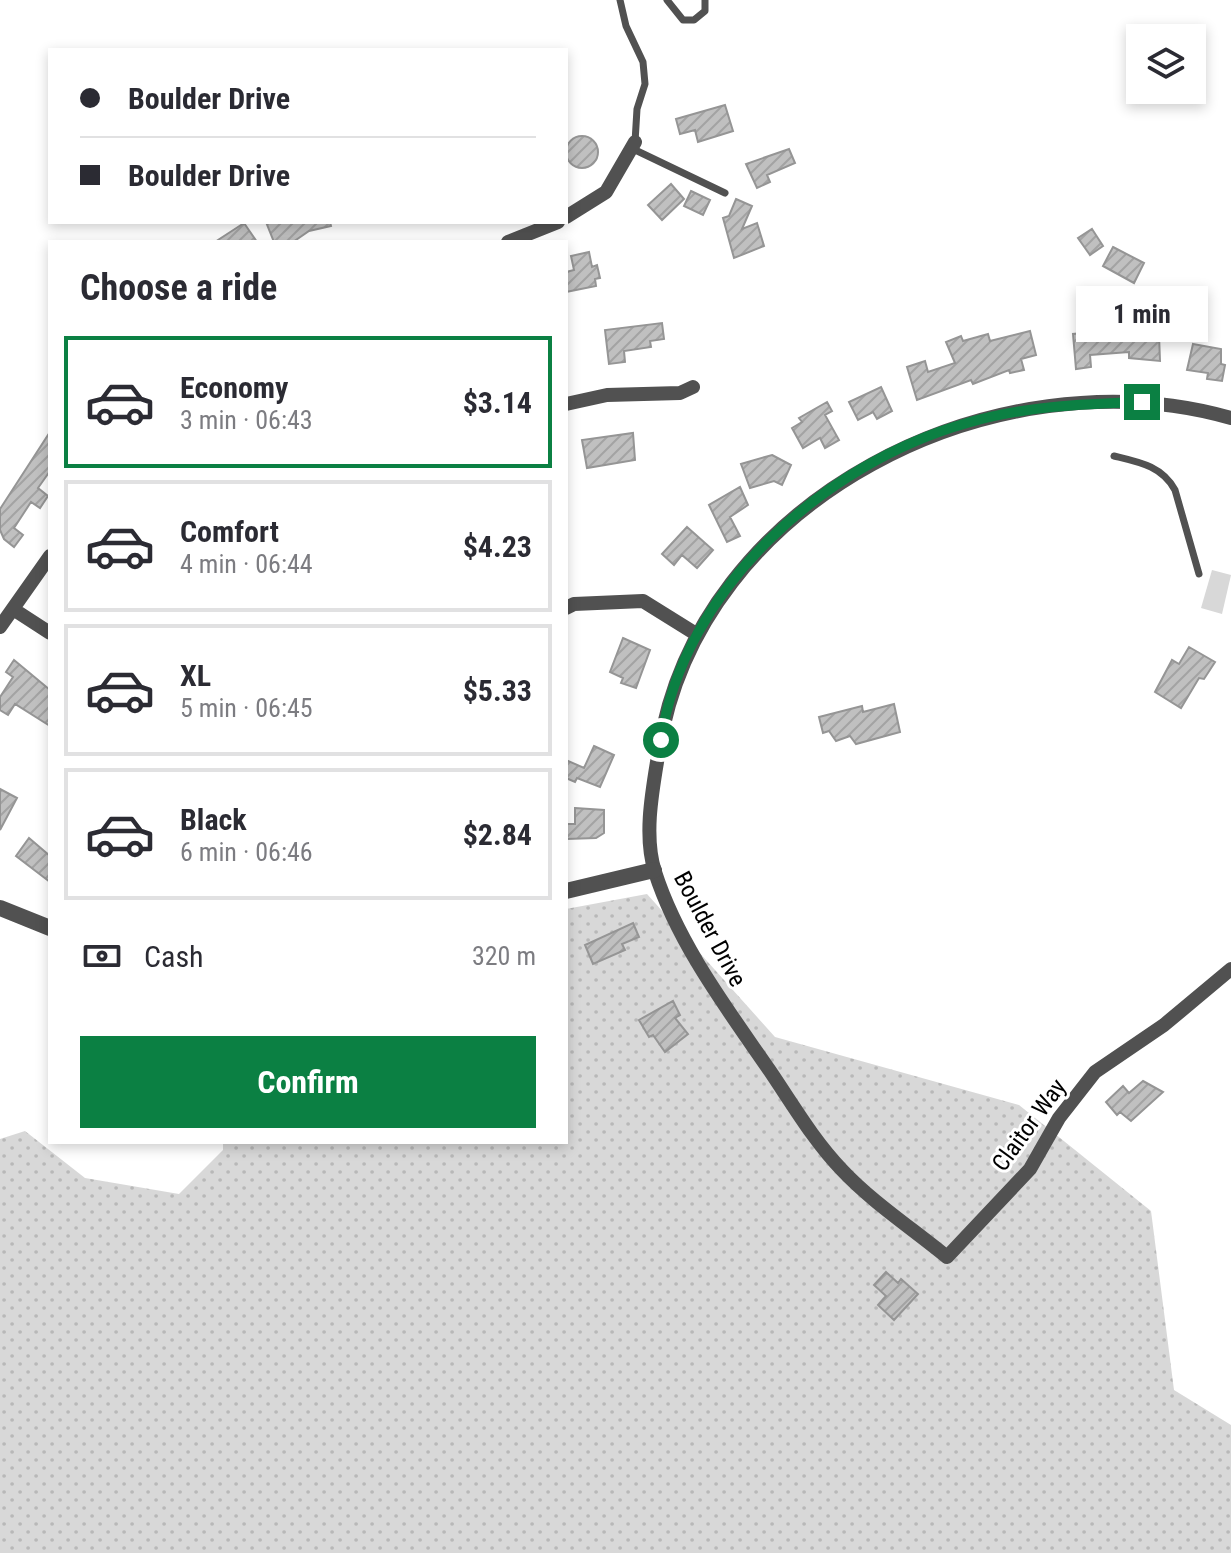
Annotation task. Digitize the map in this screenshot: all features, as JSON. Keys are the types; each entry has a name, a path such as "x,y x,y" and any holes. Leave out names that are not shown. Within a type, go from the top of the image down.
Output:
{"street":[{"path":"568,216 606,192 633,145"},
{"path":"513,240 553,224"},
{"path":"568,404 607,395 680,393 693,387"},
{"name":"Boulder Drive","path":"947,1257 843,1172 811,1132 690,948 654,870 651,825 665,714 696,634 748,564 822,495 926,436 1025,409 1097,403 1142,402 1200,409 1231,418"},
{"path":"0,627 48,559"},
{"path":"568,607 574,604 643,601 696,634"},
{"path":"13,609 48,632"},
{"path":"568,891 654,870"},
{"path":"0,908 48,927"},
{"name":"Claitor Way","path":"947,1257 1030,1169 1059,1118 1095,1072 1164,1025 1231,969"}],"lane":[{"path":"620,0 626,26 643,62 645,84 637,109 633,145 725,193"},
{"path":"667,0 683,20 694,20 705,11 705,0"},
{"path":"1114,456 1155,468 1168,478 1175,490 1199,574"}],"shaded area":[{"path":"1212,570 1231,575 1222,614 1201,608"},
{"path":"647,894 775,1037 1019,1105 1151,1211 1174,1390 1231,1425 1231,1553 0,1553 0,1139 25,1131 85,1178 179,1194 223,1150 223,1144 568,1144 568,909"}],"building":[{"path":"725,105 733,131 698,142 695,130 680,134 676,119"},
{"path":"588,137 597,146 594,164 582,168 570,164 570,140"},
{"path":"789,149 795,163 767,175 770,182 757,188 746,164"},
{"path":"671,184 684,199 662,220 648,205"},
{"path":"691,191 710,200 703,215 684,206"},
{"path":"736,199 752,206 742,229 757,223 764,246 734,258 723,218 729,216"},
{"path":"245,224 256,240 218,240"},
{"path":"267,224 330,224 309,231 296,240 273,240"},
{"path":"1092,229 1103,246 1090,255 1078,238"},
{"path":"1113,247 1144,263 1134,283 1103,266"},
{"path":"589,252 592,267 597,265 600,278 595,279 596,286 568,292 568,272 574,270 571,256"},
{"path":"662,323 664,339 650,341 651,347 624,351 625,362 609,364 605,330"},
{"path":"1106,323 1108,337 1137,335 1137,330 1148,329 1148,335 1159,335 1160,361 1129,358 1129,352 1090,355 1091,367 1076,369 1073,334 1094,332 1094,324"},
{"path":"1030,331 1036,355 1021,359 1024,370 1010,373 1009,370 973,384 971,380 917,400 907,367 925,361 928,372 955,363 946,342 961,336 963,341 988,334 990,341"},
{"path":"1193,344 1221,349 1221,364 1225,365 1222,381 1207,379 1208,373 1187,370"},
{"path":"881,387 892,411 877,419 873,412 858,420 849,402"},
{"path":"827,402 832,411 825,415 839,440 825,448 820,438 803,448 792,428 802,422 799,418"},
{"path":"633,433 635,460 587,468 582,440"},
{"path":"48,435 48,474 38,488 48,496 40,508 31,502 14,528 23,535 14,547 4,539 0,530 0,509"},
{"path":"772,455 791,465 782,485 774,481 750,488 741,464"},
{"path":"740,487 748,505 730,517 740,536 727,542 709,505"},
{"path":"687,527 713,550 697,568 682,555 674,565 662,554"},
{"path":"623,638 650,650 636,688 621,683 623,678 610,672"},
{"path":"1189,647 1215,662 1204,679 1199,678 1181,708 1155,692 1172,660 1179,664"},
{"path":"14,660 48,688 48,725 15,704 8,715 0,710 0,697 13,677 6,672"},
{"path":"894,704 900,732 856,744 850,736 836,741 829,731 823,733 819,717 862,706 863,712"},
{"path":"594,746 614,755 600,787 577,778 575,782 568,779 568,761 584,768"},
{"path":"0,789 17,798 0,830"},
{"path":"575,808 604,810 604,833 596,838 568,839 568,824 575,824"},
{"path":"29,838 48,854 48,880 16,856"},
{"path":"633,923 639,937 622,944 625,950 593,964 585,945"},
{"path":"673,1001 680,1015 675,1018 688,1034 665,1052 653,1035 649,1037 639,1020"},
{"path":"1143,1081 1163,1092 1131,1121 1120,1112 1117,1115 1106,1102 1123,1086 1129,1093"},
{"path":"886,1272 898,1283 901,1279 918,1294 894,1320 878,1305 886,1296 874,1285"}],"route":[{"path":"661,740 665,714 696,634 748,564 822,495 926,436 967,423 1025,409 1142,402"}]}
